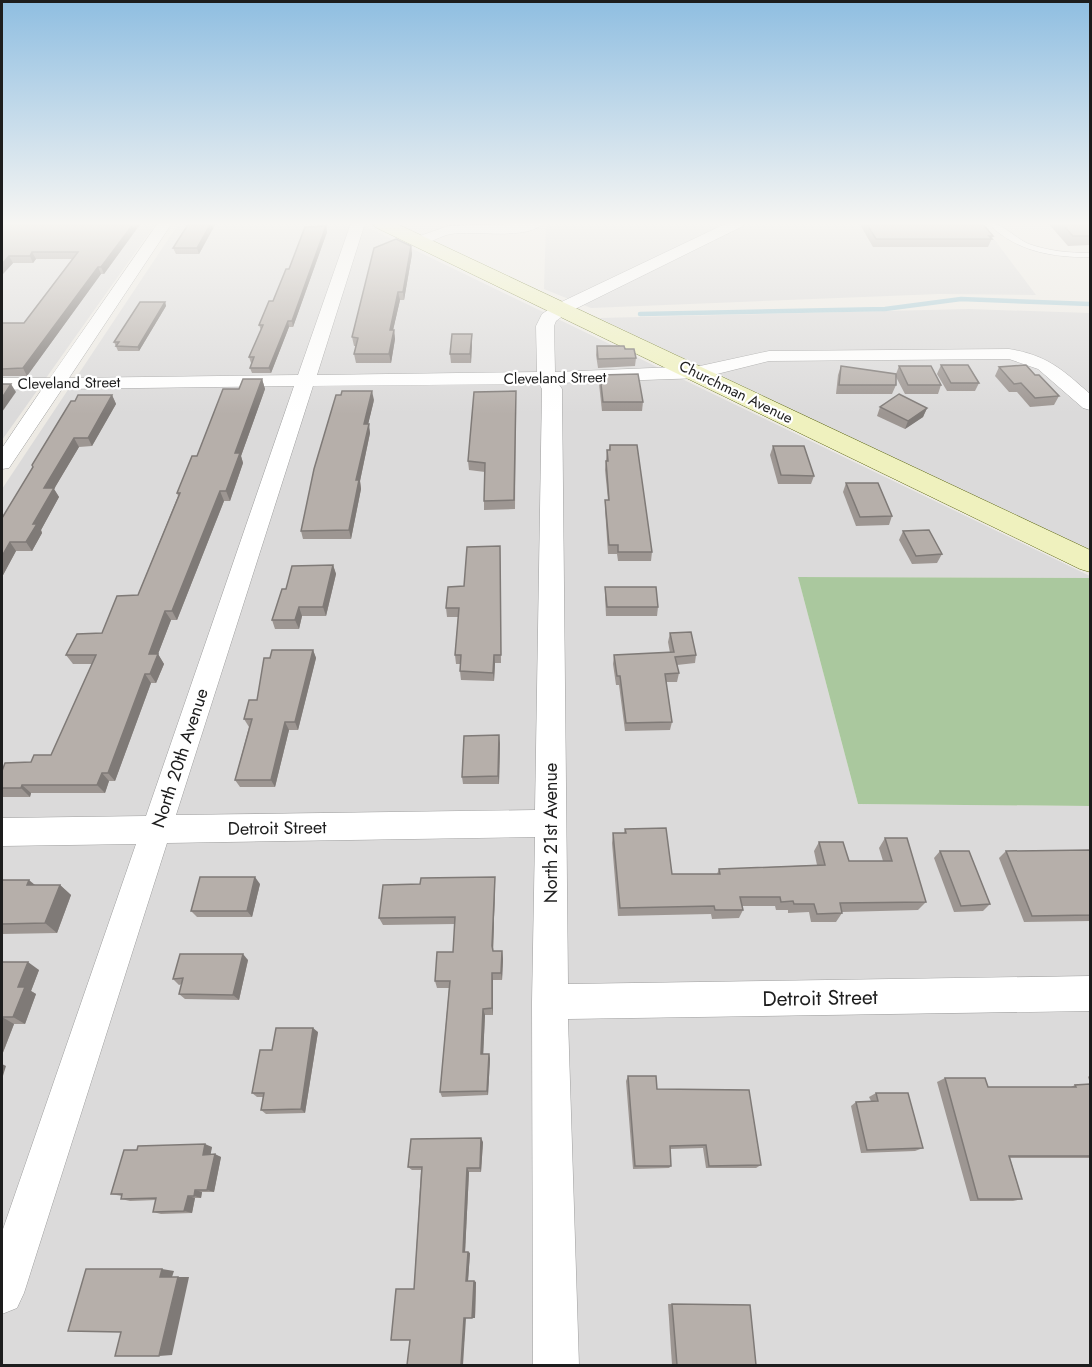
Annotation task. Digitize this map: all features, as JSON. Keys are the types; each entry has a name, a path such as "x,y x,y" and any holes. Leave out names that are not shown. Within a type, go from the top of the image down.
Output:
{"main road":[{"name":"Churchman Avenue","path":"515,287 1090,562"}],"street":[{"path":"2,464 122,287"},
{"name":"North 20th Avenue","path":"2,1293 337,287"},
{"path":"561,309 607,287"},
{"name":"North 21st Avenue","path":"556,1365 550,1002 552,389 546,379 545,326 548,318 561,309"},
{"name":"Cleveland Street","path":"2,384 546,379 695,373 717,369 751,358 769,356 1009,354 1033,359 1048,366 1090,404"},
{"name":"Detroit Street","path":"2,832 552,823"},
{"name":"Detroit Street","path":"550,1002 1090,994"}],"shaded area":[{"path":"2,287 111,287 2,440"},
{"path":"137,287 491,287 1090,576 1090,578 798,577 858,804 1090,806 1090,1365 2,1366 2,489"},
{"path":"544,287 1030,287 1036,295 939,294 591,308 544,289"},
{"path":"968,309 1090,313 1090,552 599,318"}],"green space":[{"path":"798,577 1090,578 1090,806 858,804"}],"building":[{"path":"52,287 83,287 23,368 2,369 2,323 24,323"},
{"path":"279,287 304,287 292,321 288,321 269,368 250,368 254,357 249,357 263,325 259,325 269,301 273,301"},
{"path":"364,287 404,287 403,292 398,292 390,330 394,330 389,354 354,354 358,338 352,337"},
{"path":"140,302 165,302 138,347 116,346 119,342 114,342"},
{"path":"452,334 472,334 470,354 450,354"},
{"path":"597,346 624,346 625,349 634,349 636,358 598,359"},
{"path":"941,365 968,365 979,383 951,383"},
{"path":"1026,365 1059,396 1035,398 1021,383 1014,384 999,367"},
{"path":"841,366 896,374 896,385 839,385"},
{"path":"899,366 931,366 941,385 908,385"},
{"path":"638,374 643,402 603,402 600,375"},
{"path":"243,379 262,379 235,453 240,453 226,491 220,491 172,611 165,611 149,654 158,654 150,674 145,674 108,773 102,773 97,785 22,785 21,788 2,788 2,771 5,763 31,762 34,755 51,755 96,655 66,655 77,634 102,633 117,596 138,595 180,493 177,493 192,456 197,456 223,389 239,389"},
{"path":"2,384 11,384 2,398"},
{"path":"342,391 372,391 364,424 369,424 356,480 359,480 349,530 301,531 314,469 336,395 341,395"},
{"path":"516,391 514,500 484,501 485,463 468,461 474,392"},
{"path":"899,394 927,408 908,421 880,407"},
{"path":"78,395 112,395 88,438 74,438 44,488 54,488 33,524 37,524 26,542 10,542 2,556 2,518 71,401 75,401"},
{"path":"610,445 637,445 652,552 618,552 618,545 609,545 605,500 609,500 606,461 608,461 607,450 610,450"},
{"path":"773,446 804,446 814,476 781,475"},
{"path":"846,483 878,483 892,516 860,517"},
{"path":"929,530 942,554 916,556 903,531"},
{"path":"500,546 501,655 494,655 493,673 460,671 461,655 455,655 459,608 446,608 448,587 464,586 467,547"},
{"path":"333,565 323,607 299,607 295,620 272,620 282,589 286,589 292,566"},
{"path":"605,587 656,587 658,607 607,607"},
{"path":"691,632 696,655 675,657 679,673 665,674 672,722 626,723 620,676 617,676 614,655 674,652 670,633"},
{"path":"272,650 313,650 295,722 285,722 271,780 235,780 252,719 244,719 249,700 257,700 264,658 270,658"},
{"path":"499,735 498,776 462,777 464,736"},
{"path":"666,828 672,874 720,874 719,869 825,865 819,842 843,842 849,861 892,861 885,838 907,838 926,902 840,903 842,913 817,914 814,904 781,902 780,897 740,897 743,910 715,910 714,906 620,908 613,833 626,833 625,829"},
{"path":"1090,850 1090,915 1032,916 1006,851"},
{"path":"940,851 969,851 990,904 961,906"},
{"path":"200,877 255,877 247,911 191,911"},
{"path":"495,877 492,946 493,951 502,951 501,973 492,973 492,1008 483,1009 481,1054 489,1054 487,1091 440,1092 450,981 435,981 437,952 453,952 455,917 379,918 383,885 420,884 421,878"},
{"path":"2,880 29,880 27,885 60,885 45,923 2,924"},
{"path":"180,954 243,954 233,995 179,994 183,978 173,979"},
{"path":"2,962 28,962 18,987 25,987 13,1017 2,1017"},
{"path":"276,1028 313,1028 301,1109 261,1110 264,1093 252,1093 260,1050 272,1050"},
{"path":"628,1076 656,1076 657,1089 749,1090 761,1165 709,1166 706,1145 670,1146 671,1166 635,1166"},
{"path":"945,1078 985,1078 988,1087 1076,1087 1075,1085 1090,1084 1090,1156 1009,1156 1022,1199 978,1199"},
{"path":"876,1093 908,1093 923,1148 867,1150 856,1102 878,1101"},
{"path":"481,1138 480,1168 467,1168 463,1252 468,1252 466,1281 474,1281 472,1318 464,1318 461,1365 407,1365 410,1340 391,1340 396,1289 414,1289 422,1167 408,1167 411,1139"},
{"path":"205,1144 203,1155 215,1154 207,1190 195,1190 194,1196 188,1196 184,1211 153,1212 156,1198 121,1199 122,1194 111,1194 124,1150 137,1150 138,1146"},
{"path":"86,1269 162,1269 160,1277 178,1277 159,1356 115,1356 121,1332 68,1331"},
{"path":"672,1304 750,1305 756,1365 677,1365"}],"waterway":[{"path":"640,314 885,309 961,299 1090,304"}]}
